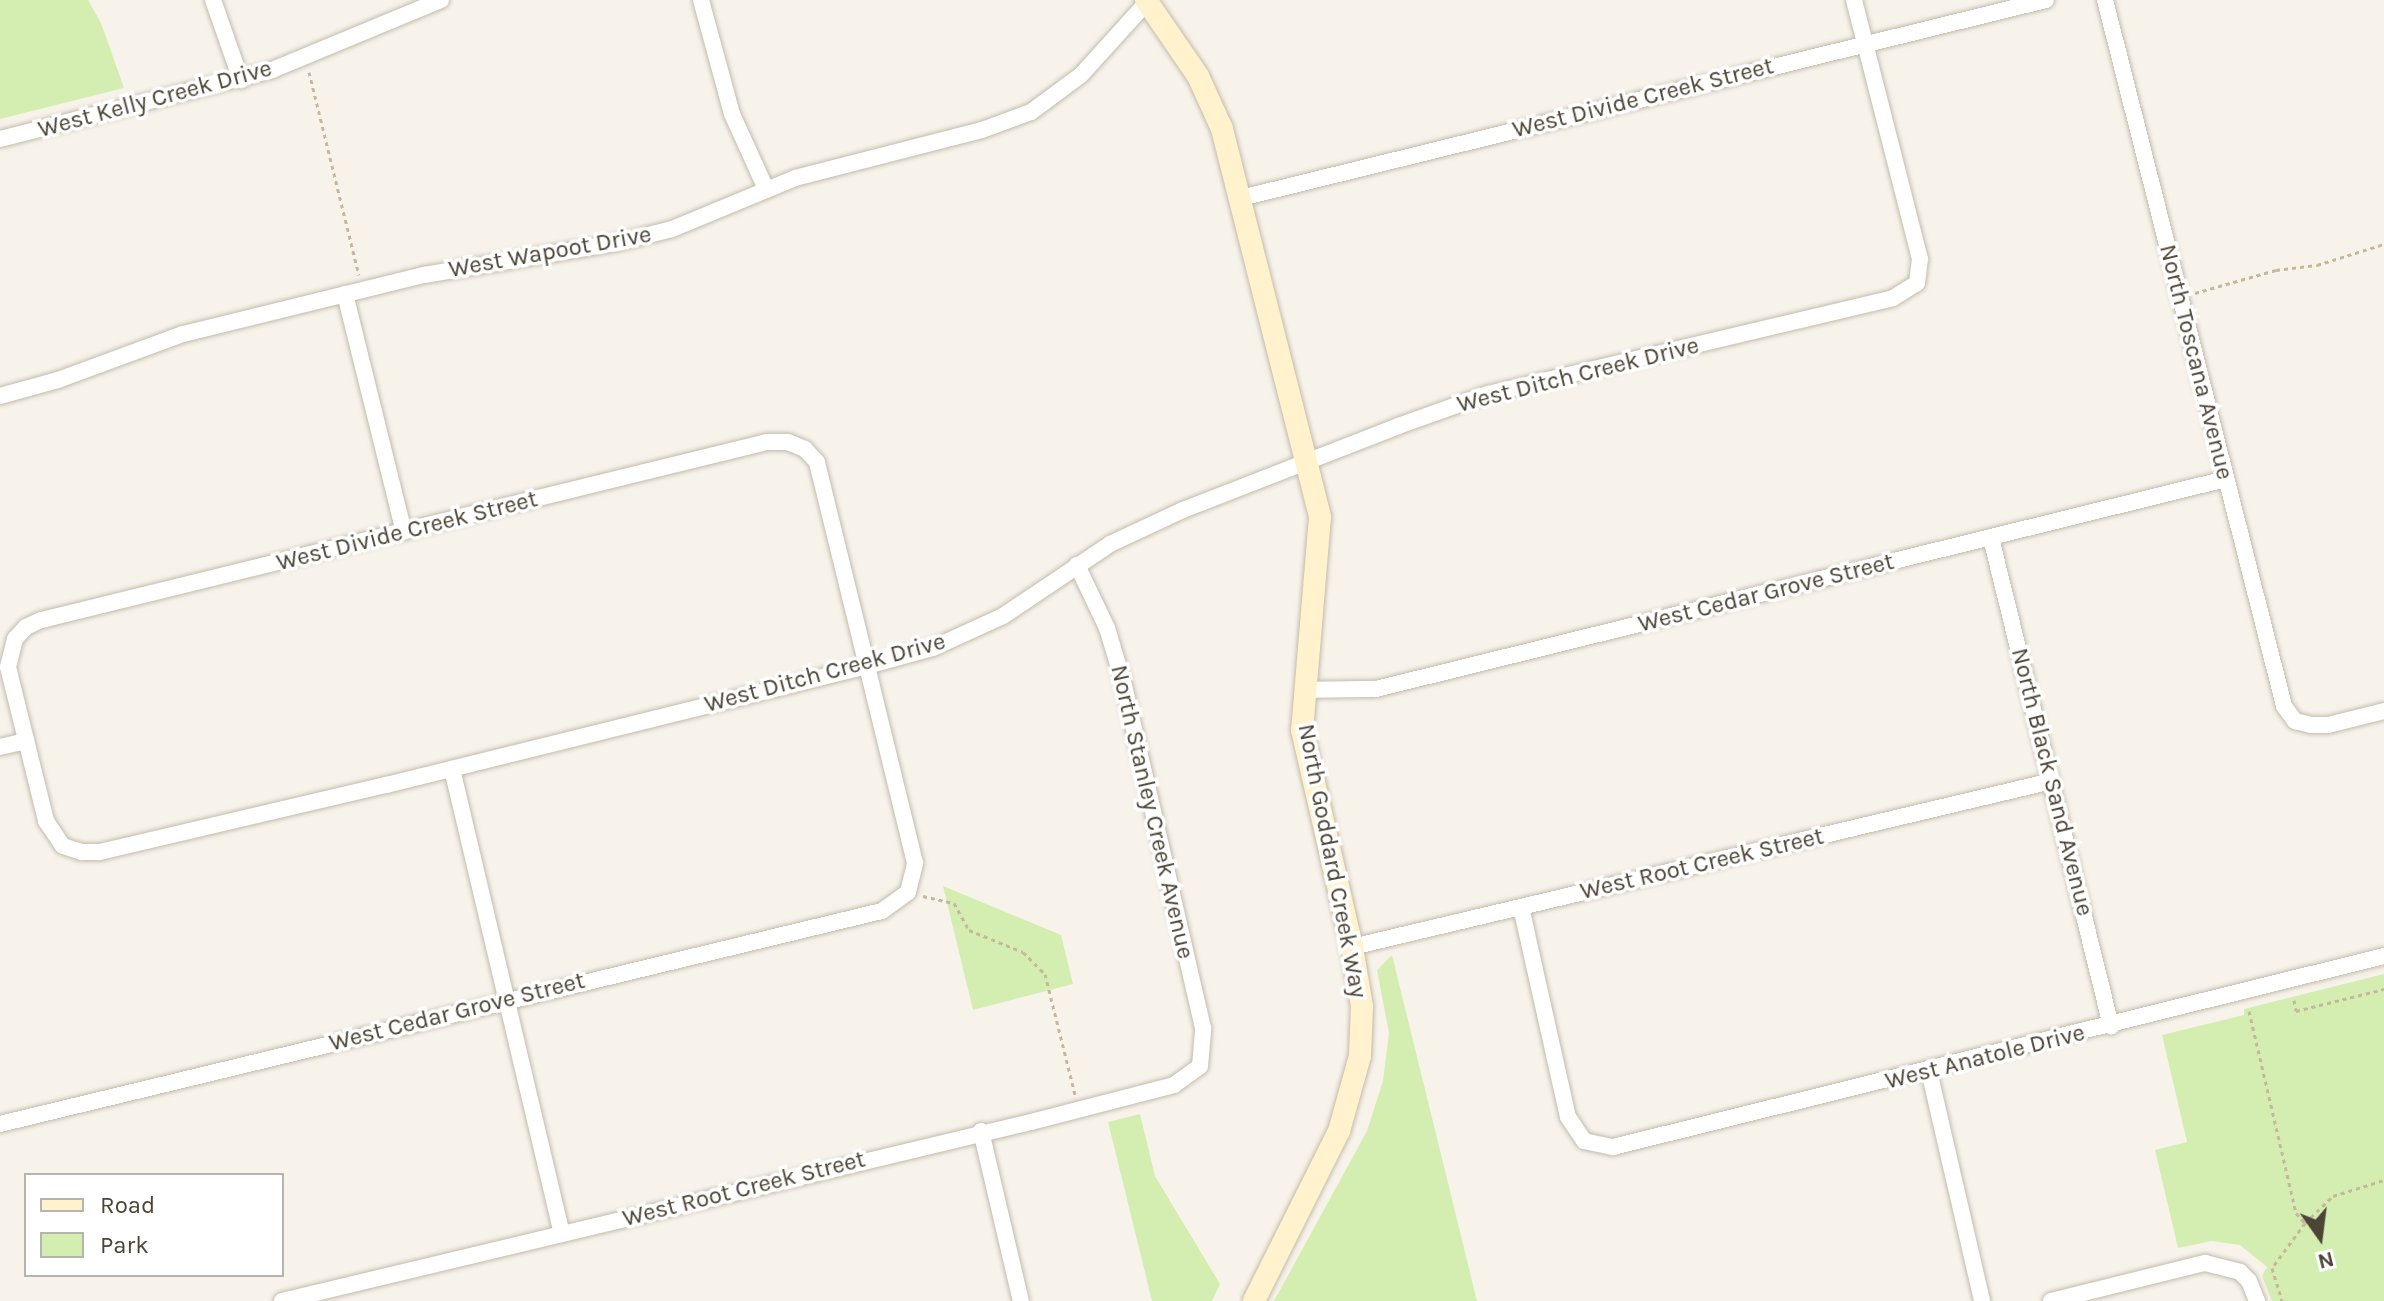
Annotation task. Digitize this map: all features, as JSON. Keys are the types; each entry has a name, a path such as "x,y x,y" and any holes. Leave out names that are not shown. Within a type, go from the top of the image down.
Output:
{"street":[{"path":"213,0 241,80"},
{"name":"West Kelly Creek Drive","path":"0,139 241,80 441,0"},
{"path":"701,0 727,99 766,189"},
{"path":"1854,0 1865,43"},
{"name":"West Divide Creek Street","path":"1241,198 2046,0"},
{"name":"North Toscana Avenue","path":"2105,0 2279,691 2295,721 2328,725 2384,711"},
{"name":"West Wapoot Drive","path":"0,396 58,380 183,334 424,275 616,243 672,229 795,178 982,130 1031,112 1081,75 1147,1"},
{"name":"North Goddard Creek Way","path":"1147,1 1198,76 1222,129 1320,517 1302,730 1352,947 1362,1006 1360,1056 1339,1131 1298,1219 1254,1301"},
{"name":"West Ditch Creek Drive","path":"26,741 46,821 63,846 82,852 100,852 452,769 933,648 1003,616 1110,544 1183,510 1488,394 1893,298 1917,283 1920,259 1865,43"},
{"path":"345,294 404,532"},
{"name":"West Divide Creek Street","path":"26,741 8,667 15,639 26,627 41,620 767,442 788,442 805,449 817,462 867,666"},
{"name":"West Cedar Grove Street","path":"1303,690 1376,689 2226,479"},
{"name":"North Black Sand Avenue","path":"1991,538 2111,1026"},
{"name":"North Stanley Creek Avenue","path":"1077,565 1107,628 1123,681 1203,1028 1200,1066"},
{"path":"867,666 915,863 908,892"},
{"path":"0,747 26,741"},
{"path":"452,769 562,1233"},
{"name":"West Root Creek Street","path":"1352,947 2052,781"},
{"name":"West Cedar Grove Street","path":"0,1124 507,999 882,911 908,892"},
{"name":"West Anatole Drive","path":"1521,907 1568,1117 1584,1141 1613,1147 2384,956"},
{"name":"West Root Creek Street","path":"282,1301 1078,1110 1174,1085 1200,1066"},
{"path":"1929,1071 1982,1301"},
{"path":"981,1131 1021,1301"},
{"path":"2051,1301 2205,1263 2240,1272 2249,1281 2257,1301"}],"path":[{"path":"305,56 363,290"},
{"path":"2179,298 2276,270 2317,265 2384,244"},
{"path":"908,892 954,903 969,930 1023,952 1045,974 1078,1110"},
{"path":"2294,1000 2296,1011 2384,989"},
{"path":"2249,1011 2296,1213 2305,1223"},
{"path":"2282,1301 2272,1268 2305,1223 2333,1196 2384,1180"}],"green space":[{"path":"0,0 88,0 101,23 124,88 0,119"},
{"path":"943,886 1061,935 1073,984 973,1010"},
{"path":"1392,955 1477,1301 1274,1301 1367,1131 1383,1081 1389,1033 1377,970"},
{"path":"2384,974 2384,1301 2272,1301 2262,1276 2267,1267 2240,1245 2212,1241 2178,1248 2155,1150 2187,1142 2162,1035 2244,1015 2244,1009"},
{"path":"1140,1114 1155,1176 1220,1284 1212,1301 1152,1301 1108,1122"}]}
